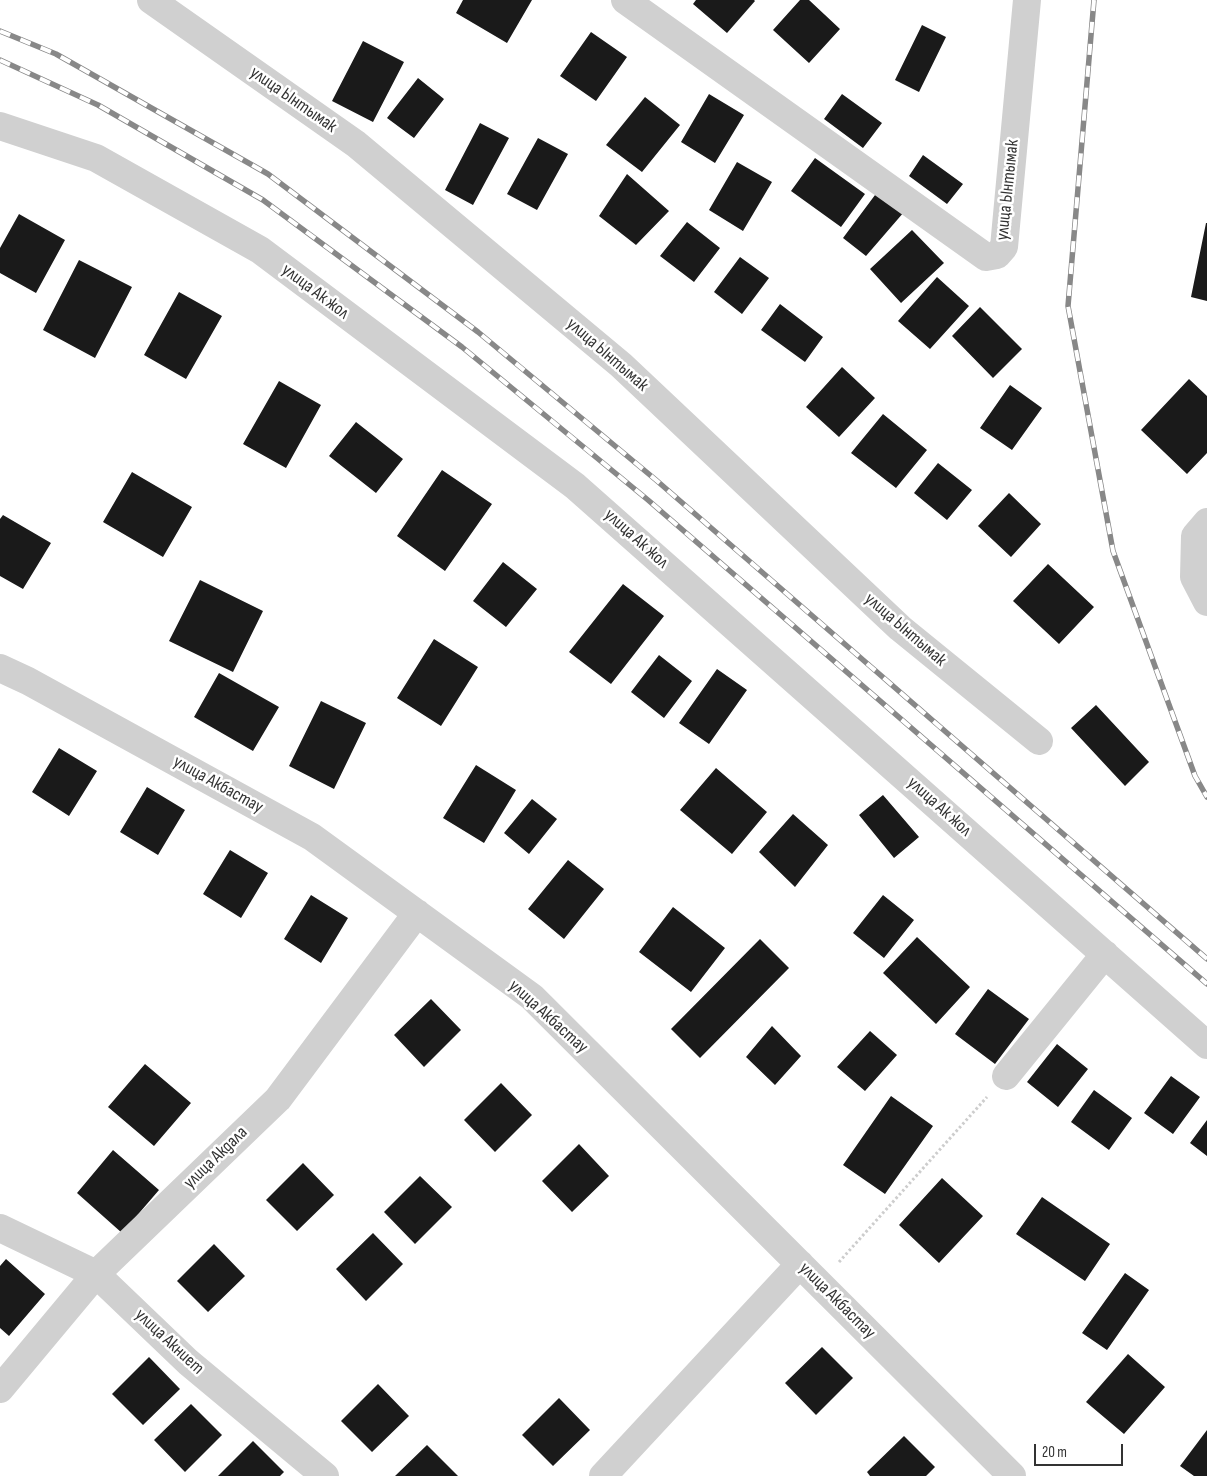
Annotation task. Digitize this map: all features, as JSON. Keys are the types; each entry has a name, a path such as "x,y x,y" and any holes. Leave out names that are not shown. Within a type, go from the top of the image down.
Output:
{"street":[{"name":"улица Ынтымак","path":"151,0 356,144 621,365 900,628 1039,741"},
{"name":"улица Ынтымак","path":"625,0 986,257 997,255 1004,247 1027,0"},
{"name":"улица Ак жол","path":"0,126 96,158 260,250 575,486 1207,1045"},
{"path":"1207,522 1195,536 1194,577 1207,602"},
{"name":"улица Акбастау","path":"0,668 28,681 312,837 532,998 1012,1476"},
{"name":"улица Акдала","path":"0,1389 96,1274 278,1099 417,913"},
{"path":"1006,1076 1104,954"},
{"name":"улица Акниет","path":"0,1228 96,1274 188,1362 325,1476"},
{"path":"603,1476 800,1264"}],"path":[{"path":"820,1283 1006,1076"}],"building":[{"path":"463,0 532,0 507,43 456,13"},
{"path":"696,0 755,1 727,33 693,4"},
{"path":"800,0 809,0 840,29 809,63 773,30"},
{"path":"922,25 946,37 919,92 895,80"},
{"path":"591,32 627,57 596,101 560,76"},
{"path":"363,41 404,62 373,122 332,101"},
{"path":"418,78 444,99 414,138 387,118"},
{"path":"709,94 744,115 715,163 681,142"},
{"path":"842,94 882,123 863,148 824,119"},
{"path":"645,97 680,125 642,172 606,145"},
{"path":"480,123 509,138 473,205 445,190"},
{"path":"538,138 568,154 537,210 507,194"},
{"path":"923,155 963,184 947,204 909,176"},
{"path":"815,158 865,194 841,227 791,191"},
{"path":"737,162 772,182 743,231 709,210"},
{"path":"627,174 669,211 636,245 599,216"},
{"path":"878,191 904,212 866,256 843,238"},
{"path":"19,214 65,240 36,293 0,273 0,248"},
{"path":"687,222 720,248 694,282 660,256"},
{"path":"1207,223 1207,301 1191,297"},
{"path":"912,230 944,263 901,303 870,269"},
{"path":"740,257 769,278 742,314 714,292"},
{"path":"79,260 132,287 95,358 43,330"},
{"path":"937,277 969,306 930,349 898,321"},
{"path":"179,292 222,316 186,379 144,355"},
{"path":"780,304 823,337 805,362 761,330"},
{"path":"980,307 1022,349 993,378 952,336"},
{"path":"842,367 875,398 839,437 806,407"},
{"path":"1189,379 1207,396 1207,453 1187,474 1141,430"},
{"path":"279,381 321,405 286,468 243,444"},
{"path":"1010,385 1042,408 1012,450 980,428"},
{"path":"883,414 927,450 896,488 851,453"},
{"path":"356,422 403,459 376,493 329,456"},
{"path":"938,463 972,490 947,520 914,493"},
{"path":"442,470 492,504 445,571 397,536"},
{"path":"132,472 192,507 163,557 103,522"},
{"path":"1009,493 1041,524 1011,557 978,526"},
{"path":"3,515 51,543 23,589 0,576 0,519"},
{"path":"503,562 537,589 506,627 473,601"},
{"path":"1048,564 1094,607 1059,644 1013,601"},
{"path":"200,580 263,611 233,672 169,641"},
{"path":"623,584 664,616 611,684 569,652"},
{"path":"434,639 478,667 441,726 397,698"},
{"path":"659,655 692,681 664,718 631,692"},
{"path":"717,669 747,690 709,744 679,723"},
{"path":"219,673 279,707 253,751 194,717"},
{"path":"321,701 366,723 334,789 289,766"},
{"path":"1096,705 1149,762 1125,786 1071,728"},
{"path":"59,748 97,771 69,816 32,792"},
{"path":"476,765 516,790 484,843 443,818"},
{"path":"716,768 767,812 732,854 680,810"},
{"path":"147,787 185,810 158,855 120,832"},
{"path":"883,795 919,837 894,858 859,815"},
{"path":"532,799 557,819 529,854 504,833"},
{"path":"793,814 828,845 795,887 759,852"},
{"path":"230,850 268,873 241,918 203,894"},
{"path":"568,860 604,889 564,939 528,909"},
{"path":"311,895 348,918 321,963 284,939"},
{"path":"883,895 914,920 884,958 853,933"},
{"path":"673,907 725,948 691,992 639,952"},
{"path":"917,937 970,987 936,1024 883,973"},
{"path":"760,939 789,968 700,1058 671,1029"},
{"path":"988,989 1029,1019 995,1064 955,1034"},
{"path":"431,999 461,1030 424,1067 394,1035"},
{"path":"772,1026 801,1056 775,1085 746,1057"},
{"path":"870,1031 897,1055 865,1091 837,1067"},
{"path":"1057,1044 1088,1069 1058,1107 1027,1082"},
{"path":"145,1064 191,1103 154,1146 108,1107"},
{"path":"1171,1076 1200,1097 1173,1134 1144,1113"},
{"path":"501,1083 532,1115 495,1152 464,1120"},
{"path":"1094,1090 1132,1118 1109,1150 1071,1122"},
{"path":"891,1096 933,1126 885,1194 843,1165"},
{"path":"1207,1120 1207,1156 1190,1143"},
{"path":"579,1144 609,1176 572,1212 542,1181"},
{"path":"113,1150 159,1190 122,1233 77,1193"},
{"path":"303,1163 334,1195 297,1231 266,1200"},
{"path":"420,1176 452,1207 415,1244 384,1212"},
{"path":"942,1178 983,1216 939,1263 899,1225"},
{"path":"1042,1197 1110,1244 1085,1281 1016,1234"},
{"path":"373,1233 403,1264 366,1301 336,1269"},
{"path":"214,1244 245,1276 208,1312 177,1281"},
{"path":"6,1259 45,1294 9,1336 0,1328 0,1266"},
{"path":"1125,1273 1149,1290 1107,1350 1082,1333"},
{"path":"822,1347 853,1378 816,1415 785,1383"},
{"path":"1128,1354 1165,1387 1124,1434 1086,1402"},
{"path":"149,1357 180,1389 143,1425 112,1394"},
{"path":"378,1384 409,1416 372,1452 341,1421"},
{"path":"559,1398 590,1430 553,1466 522,1435"},
{"path":"191,1404 222,1435 185,1472 154,1440"},
{"path":"1207,1430 1207,1476 1194,1476 1180,1466"},
{"path":"904,1436 935,1467 926,1476 870,1476 867,1472"},
{"path":"253,1441 284,1472 280,1476 218,1476"},
{"path":"427,1445 458,1476 395,1476"}],"railway":[{"path":"1094,0 1068,306 1113,551 1195,776 1207,797"},
{"path":"0,31 56,54 268,174 478,332 656,480 1207,959"},
{"path":"0,60 98,105 263,200 462,347 648,500 1207,984"}]}
